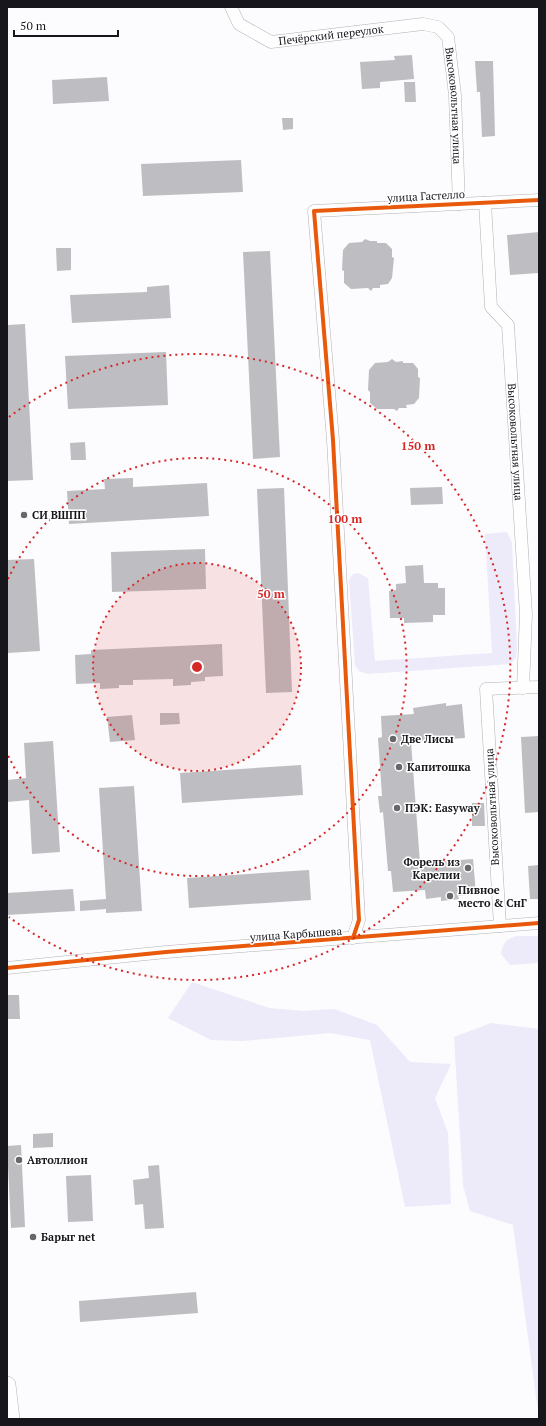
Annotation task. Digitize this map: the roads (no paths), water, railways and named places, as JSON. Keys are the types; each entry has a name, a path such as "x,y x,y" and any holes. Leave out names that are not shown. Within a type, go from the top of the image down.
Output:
{"main road":[{"path":"7,1385 11,1419"}],"street":[{"name":"Печёрский переулок","path":"231,7 239,24 271,42 423,24"},
{"name":"Высоковольтная улица","path":"423,24 438,26 448,37 455,94 459,204"},
{"name":"улица Гастелло","path":"353,938 359,920 348,682 333,440 314,211 539,200"},
{"name":"Высоковольтная улица","path":"485,203 491,306 508,325 526,614 523,688 486,689 500,926"},
{"path":"523,688 539,687"},
{"name":"улица Карбышева","path":"7,968 166,952 539,923"}],"place":[{"name":"СИ ВШПП","path":"24,515"},
{"name":"Две Лисы","path":"393,739"},
{"name":"Капитошка","path":"399,767"},
{"name":"ПЭК: Easyway","path":"397,808"},
{"name":"Форель из Карелии","path":"468,868"},
{"name":"Пивное место & СнГ","path":"450,896"},
{"name":"Автоллион","path":"19,1160"},
{"name":"Барыг net","path":"33,1237"}]}
